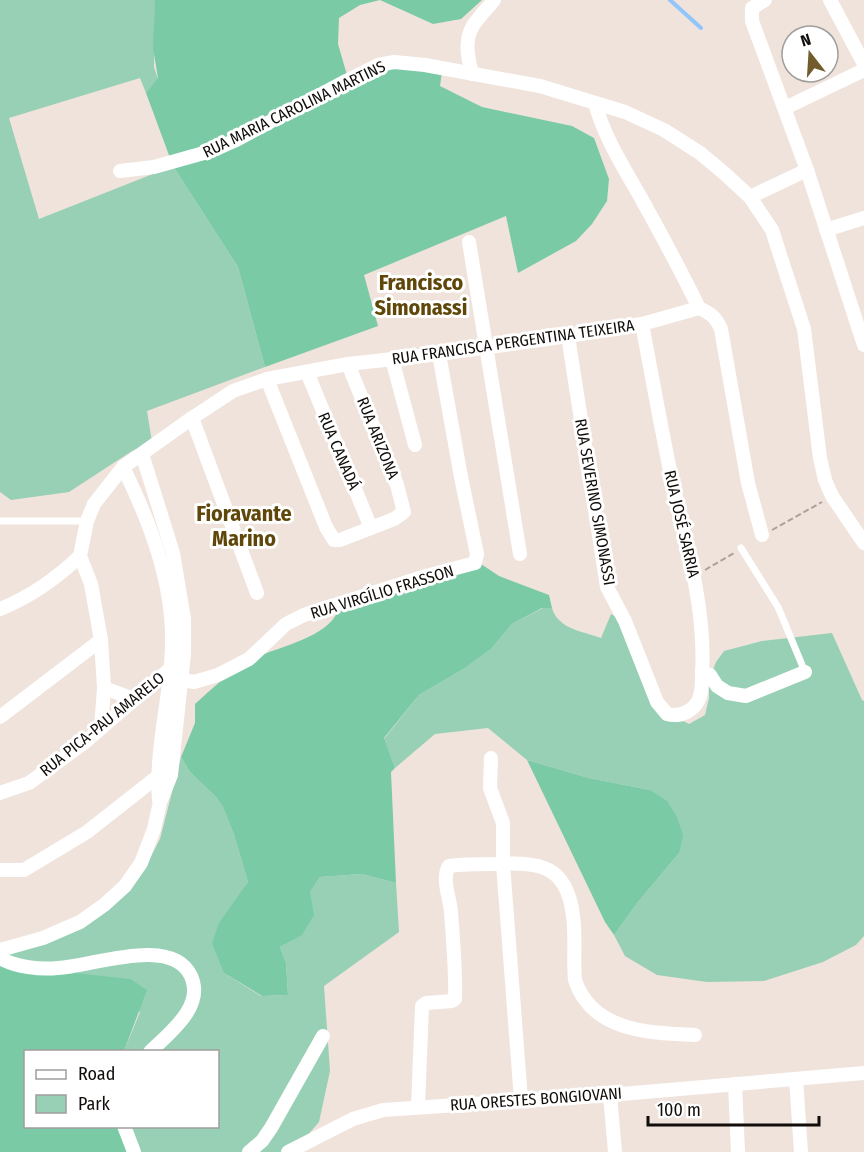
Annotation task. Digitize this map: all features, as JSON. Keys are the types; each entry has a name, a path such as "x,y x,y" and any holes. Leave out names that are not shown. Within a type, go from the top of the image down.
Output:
{"street":[{"path":"472,74 467,49 469,34 472,25 494,0"},
{"path":"765,0 752,8 752,21 807,170 864,345"},
{"path":"830,0 864,64"},
{"name":"RUA MARIA CAROLINA MARTINS","path":"120,171 154,167 211,151 378,65 394,62 540,86 625,112 664,130 700,153 750,197 772,230 801,316 808,347 820,458 825,480 832,496 864,543"},
{"path":"785,108 864,70"},
{"path":"595,103 612,146 664,239 699,308 710,313 721,329 744,465 762,535"},
{"path":"750,197 807,170"},
{"path":"826,230 864,218"},
{"path":"469,242 520,554"},
{"name":"RUA FRANCISCA PERGENTINA TEIXEIRA","path":"80,556 87,521 94,504 123,467 233,391 267,379 348,364 568,336 642,324 699,308"},
{"name":"RUA JOSÉ SARRIA","path":"642,324 671,477 695,576 703,650 701,695 693,708 679,715"},
{"name":"RUA SEVERINO SIMONASSI","path":"568,336 607,587 625,621 657,702 668,714 679,715"},
{"name":"RUA VIRGÍLIO FRASSON","path":"174,676 203,681 249,659 286,624 304,615 426,576 475,563 477,554 439,354"},
{"path":"392,359 415,445"},
{"name":"RUA ARIZONA","path":"348,364 397,485 404,512 402,515 371,528"},
{"name":"RUA CANADÁ","path":"307,372 371,528"},
{"path":"267,379 319,513 334,540 340,540 371,528"},
{"path":"192,418 257,593"},
{"path":"142,454 178,575 185,638 174,676"},
{"path":"0,950 43,938 71,926 104,905 125,886 141,863 154,829 164,776 174,676 172,631 160,560 144,510 123,467"},
{"path":"0,608 24,599 80,556 91,584 101,640 104,688 101,728"},
{"path":"0,717 101,640"},
{"path":"702,672 710,675 717,686 728,693 746,696 805,672"},
{"name":"RUA PICA-PAU AMARELO","path":"0,793 29,783 101,728 134,699 174,676"},
{"path":"104,688 134,699"},
{"path":"491,758 489,780 492,797 502,823 503,864 521,1100"},
{"path":"0,882 87,832 164,776"},
{"path":"418,1107 422,1006 426,1003 452,1002 455,999 452,926 446,885 447,868 453,865 537,864 560,878 566,886 574,919 575,980 578,990 590,1006 617,1023 637,1031 695,1035"},
{"path":"0,870 24,870"},
{"path":"0,958 15,965 57,968 143,955 167,956 176,959 190,974 193,983 191,1005 179,1023 152,1050"},
{"path":"249,1152 262,1141 271,1128 323,1036"},
{"name":"RUA ORESTES BONGIOVANI","path":"288,1152 368,1113 418,1107 610,1095 864,1073"},
{"path":"796,1079 801,1152"},
{"path":"735,1084 738,1152"},
{"path":"610,1095 615,1152"},
{"path":"125,1128 134,1152"}],"lane":[{"path":"0,521 87,521"},
{"path":"741,548 777,607 805,672"}],"path":[{"path":"762,535 832,496"},
{"path":"695,576 741,548"}],"green space":[{"path":"0,0 155,0 154,67 158,79 146,93 140,78 9,118 39,219 173,166 238,267 265,367 147,411 152,442 132,451 69,492 11,500 0,492"},
{"path":"155,0 380,0 360,5 339,18 338,44 347,75 403,60 442,72 440,86 482,107 572,126 594,138 609,179 607,201 592,224 576,241 518,273 506,216 364,275 378,326 265,367 238,267 173,166 146,93 158,78 153,48"},
{"path":"380,0 482,0 461,19 433,24"},
{"path":"475,560 499,576 549,595 552,608 542,608 512,624 491,649 465,668 419,695 384,738 395,768 391,772 396,883 362,874 320,877 310,892 314,915 302,935 280,947 286,963 288,995 262,996 224,973 212,943 219,923 248,882 223,807 190,772 181,757 195,723 195,704 243,664 323,629 338,611"},
{"path":"543,608 552,608 555,615 565,625 601,638 611,614 631,625 654,693 670,714 689,724 705,715 709,698 709,681 716,662 724,651 762,641 832,633 864,701 864,936 856,945 823,962 764,981 707,982 657,975 625,956 614,935 679,853 650,790 589,778 527,760 488,728 435,734 395,768 384,739 419,695 465,668 491,649 512,624"},
{"path":"181,757 190,772 223,807 248,882 237,900 224,973 261,996 288,995 286,963 280,947 301,935 310,892 320,877 362,874 396,883 399,932 324,986 330,1071 319,1122 293,1152 131,1152 119,1128 219,1128 219,1050 124,1050 140,1012 67,971 0,956 64,936 120,899 145,868 160,839"},
{"path":"527,760 589,778 650,790 667,801 677,817 683,835 679,853 614,935 605,922"},
{"path":"0,965 130,979 147,990 124,1050 24,1050 24,1128 118,1128 131,1152 0,1152"}],"waterway":[{"path":"670,0 701,28"}],"district":[{"name":"Francisco Simonassi","path":"421,294"},
{"name":"Fioravante Marino","path":"244,526"}]}
